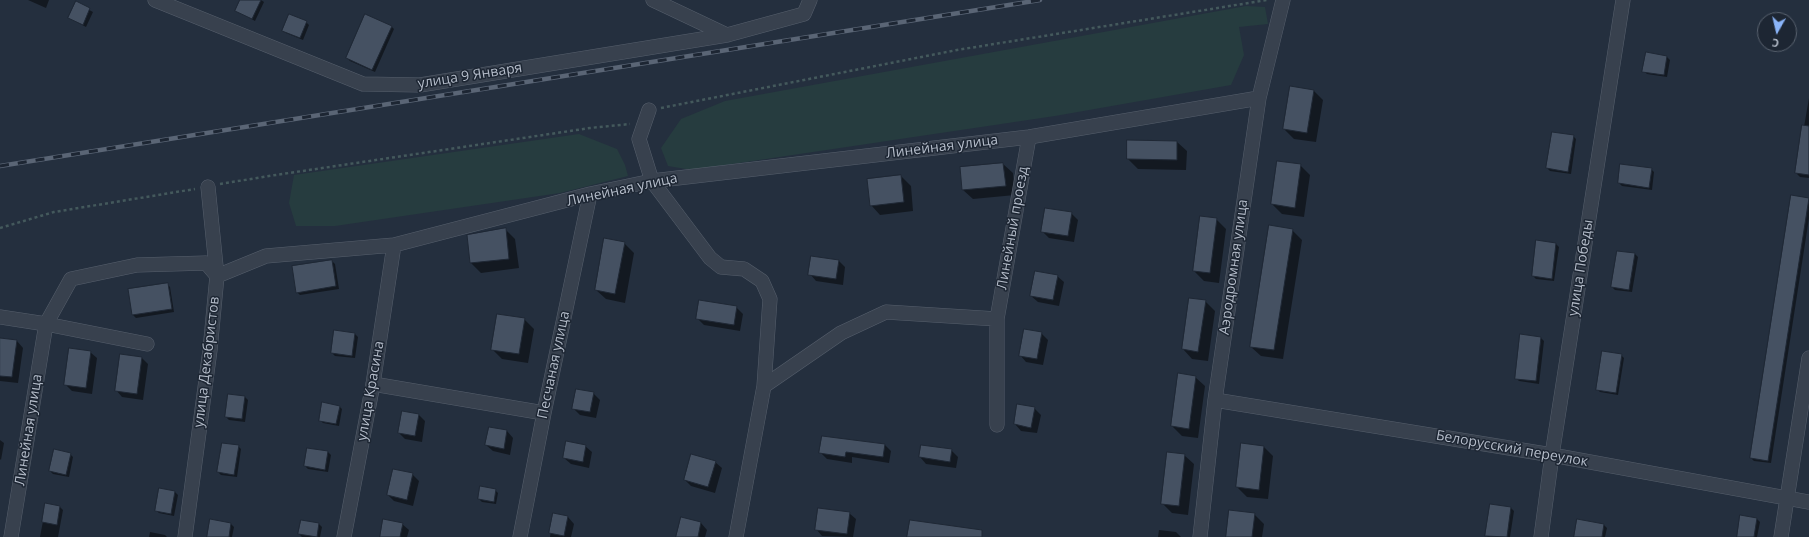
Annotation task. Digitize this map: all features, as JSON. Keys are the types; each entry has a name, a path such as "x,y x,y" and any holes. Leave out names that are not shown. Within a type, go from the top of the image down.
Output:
{"street":[{"name":"улица 9 Января","path":"155,0 364,84 420,85 727,35 804,14 810,0"},
{"path":"652,0 727,35"},
{"name":"Аэродромная улица","path":"1200,537 1215,400 1259,98 1283,0"},
{"name":"улица Победы","path":"1541,537 1552,455 1623,0"},
{"name":"Линейная улица","path":"11,537 46,324 71,279 137,264 206,263 217,276 266,256 394,245 590,194 652,181 1028,137 1259,98"},
{"path":"649,110 639,139 652,181 710,258 721,267 744,269 762,281 770,299 764,386 736,537"},
{"name":"Линейный проезд","path":"997,425 997,319 1028,137"},
{"name":"улица Декабристов","path":"185,537 210,350 217,276 208,187"},
{"name":"Песчаная улица","path":"520,537 544,413 590,194"},
{"name":"улица Красина","path":"344,537 373,384 394,245"},
{"path":"764,386 841,333 886,312 997,319"},
{"path":"0,317 46,324 148,344"},
{"path":"1781,537 1809,358"},
{"path":"373,384 544,413"},
{"name":"Белорусский переулок","path":"1215,400 1552,455 1809,502"}],"green space":[{"path":"1246,6 1265,7 1268,24 1239,27 1244,55 1231,85 1055,116 692,170 668,166 661,148 681,119 725,101"},
{"path":"579,134 617,149 625,165 628,176 560,193 335,226 296,226 289,203 294,175"}],"building":[{"path":"240,0 261,0 252,19 235,11"},
{"path":"76,1 90,8 83,25 68,18"},
{"path":"289,14 307,21 300,38 282,31"},
{"path":"365,14 392,26 372,70 346,58"},
{"path":"1646,52 1667,56 1664,75 1642,72"},
{"path":"1290,86 1314,90 1307,133 1283,129"},
{"path":"1802,125 1809,126 1809,175 1795,173"},
{"path":"1552,132 1574,135 1568,172 1546,168"},
{"path":"1127,140 1177,141 1177,160 1127,159"},
{"path":"1277,161 1301,164 1295,208 1271,204"},
{"path":"1003,163 1006,186 962,190 960,167"},
{"path":"1620,164 1652,168 1649,188 1618,183"},
{"path":"901,175 904,202 870,206 867,179"},
{"path":"1791,195 1809,198 1768,461 1750,458"},
{"path":"1045,208 1072,212 1068,236 1041,232"},
{"path":"1200,216 1217,218 1210,273 1193,271"},
{"path":"1269,225 1293,229 1274,350 1250,347"},
{"path":"506,228 509,259 470,263 467,235"},
{"path":"604,238 625,242 615,294 595,290"},
{"path":"1536,240 1556,243 1552,279 1532,276"},
{"path":"1617,251 1635,253 1629,290 1611,287"},
{"path":"811,256 839,260 836,279 808,275"},
{"path":"332,260 336,286 296,293 292,266"},
{"path":"1035,271 1058,275 1053,300 1030,296"},
{"path":"168,283 172,309 132,315 128,289"},
{"path":"1189,298 1206,300 1198,352 1182,349"},
{"path":"699,300 737,306 734,325 696,319"},
{"path":"497,314 525,318 519,354 491,350"},
{"path":"1024,329 1042,332 1037,359 1019,356"},
{"path":"334,330 355,333 352,356 331,353"},
{"path":"1520,334 1541,337 1536,381 1515,379"},
{"path":"0,338 17,340 12,377 0,376"},
{"path":"69,348 91,351 86,388 64,385"},
{"path":"1602,351 1622,354 1616,393 1596,390"},
{"path":"120,354 142,357 137,394 115,391"},
{"path":"1178,373 1196,376 1189,429 1171,426"},
{"path":"576,389 594,392 590,412 572,409"},
{"path":"228,394 245,396 242,419 225,417"},
{"path":"322,402 340,406 336,424 319,421"},
{"path":"1017,404 1035,407 1031,428 1014,424"},
{"path":"402,411 419,414 415,436 398,433"},
{"path":"489,427 507,430 504,449 485,445"},
{"path":"822,436 885,444 883,457 846,452 845,457 819,453"},
{"path":"566,441 586,445 583,462 563,458"},
{"path":"222,443 239,445 234,475 217,472"},
{"path":"1241,443 1264,446 1259,490 1236,487"},
{"path":"921,445 952,449 950,462 919,457"},
{"path":"307,448 328,451 325,470 304,466"},
{"path":"54,449 71,453 66,475 49,471"},
{"path":"1167,452 1185,454 1179,506 1161,504"},
{"path":"691,454 716,461 708,487 684,480"},
{"path":"393,469 413,473 407,500 387,495"},
{"path":"480,486 496,489 494,502 478,499"},
{"path":"159,488 175,491 171,514 155,511"},
{"path":"45,503 60,506 57,525 42,522"},
{"path":"1490,504 1511,507 1507,537 1485,536"},
{"path":"818,508 850,512 847,534 815,530"},
{"path":"1229,510 1255,513 1252,537 1226,537"},
{"path":"553,513 568,516 564,536 549,533"},
{"path":"1740,515 1757,518 1754,537 1737,537"},
{"path":"681,517 701,522 698,537 676,537"},
{"path":"210,519 231,523 229,537 207,537"},
{"path":"383,519 403,523 400,537 380,537"},
{"path":"1577,519 1604,524 1602,537 1574,537"},
{"path":"301,520 319,523 317,537 298,534"},
{"path":"910,520 982,530 982,537 907,537"}],"railway":[{"path":"0,166 1040,0"}]}
